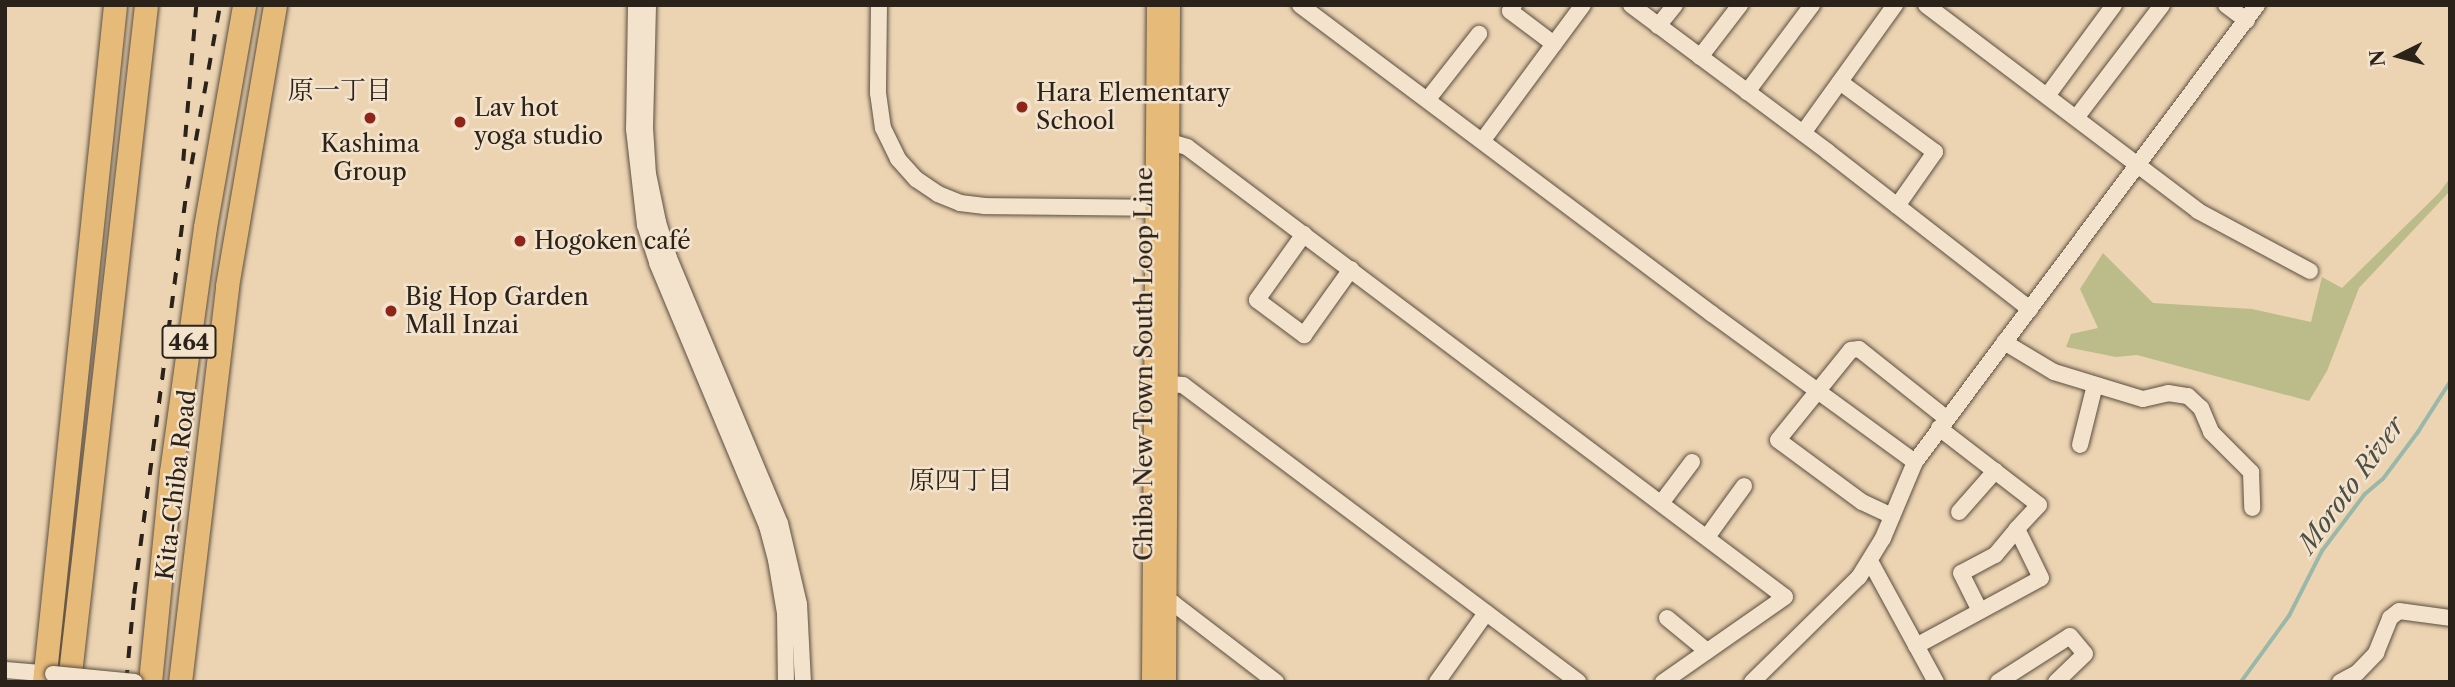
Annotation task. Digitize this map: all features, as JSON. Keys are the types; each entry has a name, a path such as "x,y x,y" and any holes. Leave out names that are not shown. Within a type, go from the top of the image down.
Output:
{"highway":[{"path":"52,678 115,5"},
{"path":"95,449 91,403 127,5"},
{"path":"52,678 95,449 146,5"},
{"name":"Kita-Chiba Road","path":"150,682 172,472 205,227 243,5"},
{"path":"205,227 223,186 263,5"},
{"name":"Kita-Chiba Road","path":"180,682 227,286 275,5"}],"main road":[{"name":"Chiba New Town South Loop Line","path":"1156,5 1169,384 1167,682"},
{"name":"Chiba New Town South Loop Line","path":"1151,682 1163,208 1170,142 1170,5"}],"street":[{"path":"636,5 634,129 646,225 657,263 767,526 785,613 786,682"},
{"path":"648,5 645,128 648,174 658,222 669,258 780,523 799,604 803,682"},
{"path":"879,5 878,93 883,128 898,159 916,179 938,194 960,203 985,206 1163,208"},
{"path":"1300,5 1915,462"},
{"path":"1514,5 1510,11 1554,44"},
{"path":"1483,140 1583,5"},
{"path":"1631,5 1803,133 2030,309"},
{"path":"1658,26 1675,5"},
{"path":"1700,57 1740,5"},
{"path":"1747,92 1812,5"},
{"path":"1803,133 1895,5"},
{"path":"1926,5 2198,211 2310,271"},
{"path":"2047,96 2114,5"},
{"path":"2076,118 2162,5"},
{"path":"2226,5 2247,21"},
{"path":"1752,682 1859,577 1892,516 1915,462 1942,423 2257,5"},
{"path":"1428,99 1479,34"},
{"path":"1840,82 1935,152 1897,206"},
{"path":"1170,142 1187,147 1785,597 1663,682"},
{"path":"1304,234 1256,300 1304,335 1351,269"},
{"path":"2004,342 2054,372 2095,385 2143,399 2168,393 2188,396 2201,408 2211,432 2251,472 2252,508"},
{"path":"1892,516 1862,502 1778,440 1851,350 1859,349 1995,471 2039,505 1996,555 1961,573 1980,611"},
{"path":"1169,384 1183,385 1578,682"},
{"path":"2080,445 2095,385"},
{"path":"1662,502 1692,462"},
{"path":"1959,512 1995,471"},
{"path":"1707,537 1744,486"},
{"path":"1916,646 2041,578 2017,529"},
{"path":"1870,561 1936,682"},
{"path":"1167,604 1173,603 1276,682"},
{"path":"2340,682 2357,673 2376,653 2389,618 2399,611 2450,618"},
{"path":"1437,682 1486,613"},
{"path":"1667,618 1707,651"},
{"path":"1998,682 2070,636 2085,653 2056,682"},
{"path":"5,670 52,678 135,682"}],"green space":[{"path":"2450,178 2450,191 2359,288 2327,371 2309,401 2137,355 2116,357 2066,347 2071,334 2098,328 2080,289 2103,253 2153,303 2252,309 2311,322 2322,277 2342,288 2439,193"}],"waterway":[{"name":"Moroto River","path":"2241,682 2289,616 2322,551 2365,494 2383,479 2450,382"}],"railway":[{"path":"183,161 196,5"},
{"path":"126,682 134,594 187,188 220,5"}],"place":[{"name":"Hara Elementary School","path":"1022,107"},
{"name":"Kashima Group","path":"370,118"},
{"name":"Lav hot yoga studio","path":"460,122"},
{"name":"Hogoken café","path":"520,241"},
{"name":"Big Hop Garden Mall Inzai","path":"391,311"}],"district":[{"name":"原一丁目","path":"340,91"},
{"name":"原四丁目","path":"961,481"}]}
